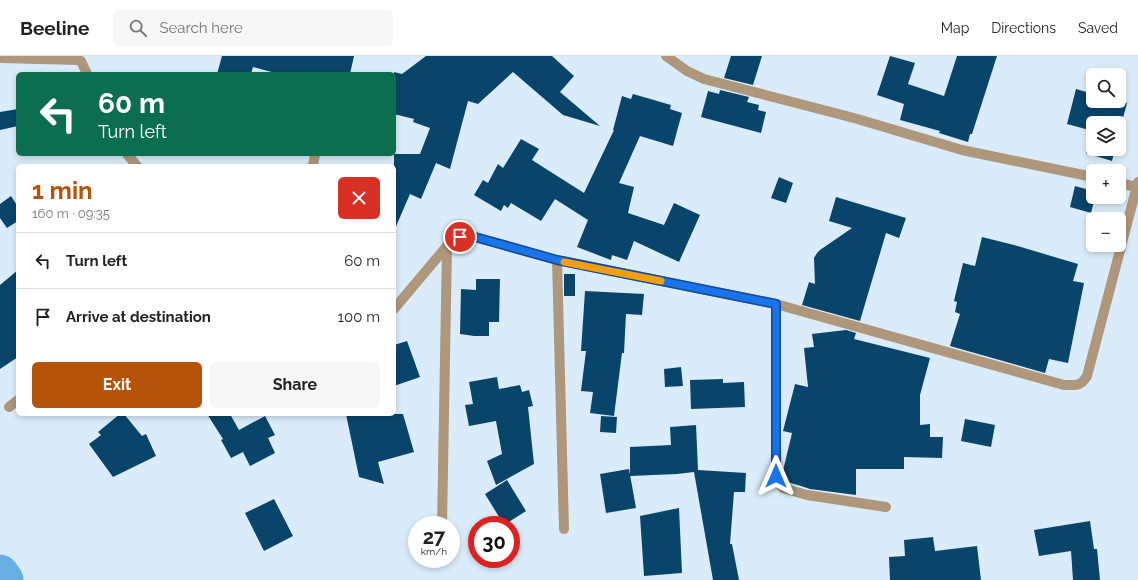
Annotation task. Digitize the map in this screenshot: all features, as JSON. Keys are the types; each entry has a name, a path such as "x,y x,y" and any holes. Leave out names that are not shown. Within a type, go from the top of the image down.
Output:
{"street":[{"path":"666,56 687,71 704,79 854,118 962,150 1086,176"},
{"path":"0,58 78,60 81,61 86,72"},
{"path":"129,156 135,164"},
{"path":"396,307 447,246 460,237 475,237 557,260 776,304 1064,385 1079,385 1087,376 1137,184 1126,183"},
{"path":"442,516 447,246"},
{"path":"557,260 564,529"},
{"path":"776,304 776,468 778,482 783,488 807,495 886,507"},
{"path":"10,407 16,402"}],"building":[{"path":"222,56 354,56 350,72 272,72 253,67 252,72 218,72"},
{"path":"426,56 552,56 574,76 560,92 600,126 563,115 513,72 478,104 468,101 450,169 436,163 421,199 410,194 396,226 396,164 394,164 394,156 396,156 396,154 420,154 430,128 413,122 414,119 396,114 396,72 402,74"},
{"path":"731,56 762,56 753,85 724,78"},
{"path":"890,56 915,63 908,84 944,96 957,56 997,56 972,134 970,134 968,142 939,133 940,131 900,120 904,104 877,95"},
{"path":"1076,89 1086,92 1086,108 1126,108 1124,116 1086,116 1086,129 1067,124"},
{"path":"720,90 749,97 747,102 759,105 758,110 766,112 761,133 701,117 708,91 719,94"},
{"path":"633,94 671,105 670,109 682,113 673,146 640,136 619,183 634,187 628,213 664,225 674,203 700,215 679,262 634,241 627,260 612,255 611,260 577,247 588,220 555,199 541,221 511,203 508,208 504,205 501,211 474,195 483,180 488,183 498,164 503,168 521,139 539,149 532,160 584,193 614,130 622,96 631,99"},
{"path":"16,109 16,126 0,130 0,112"},
{"path":"1096,156 1113,156 1112,161"},
{"path":"779,177 793,183 786,203 771,198"},
{"path":"1075,186 1086,189 1086,204 1093,204 1091,212 1070,207"},
{"path":"11,196 16,204 16,222 7,228 0,218 0,204"},
{"path":"836,197 906,218 899,238 886,233 860,321 802,305 809,282 815,284 814,258 817,253 852,228 829,221"},
{"path":"982,237 1078,264 1073,281 1084,283 1068,363 1049,359 1045,373 950,346 960,314 955,312 957,302 954,301 963,263 975,266"},
{"path":"16,272 16,358 0,369 0,285"},
{"path":"564,274 575,274 575,296 564,296"},
{"path":"476,279 500,279 499,322 489,322 489,336 460,334 461,289 476,290"},
{"path":"585,291 644,294 642,315 626,314 624,353 622,353 614,416 590,413 593,392 581,391 586,351 581,351"},
{"path":"846,330 856,333 854,339 930,358 920,395 920,425 930,424 930,437 943,437 942,458 904,457 904,469 856,469 856,495 810,489 787,482 782,475 792,433 783,431 795,384 808,387 804,348 814,347 812,334"},
{"path":"407,341 420,377 396,385 396,344"},
{"path":"681,367 683,386 665,387 664,369"},
{"path":"497,377 499,389 520,385 522,392 529,390 533,406 528,407 534,464 496,485 487,461 502,454 496,421 469,426 465,405 473,404 469,382"},
{"path":"723,379 723,383 744,382 745,407 691,409 690,380"},
{"path":"396,414 403,414 414,452 378,462 384,484 359,477 346,416 396,416"},
{"path":"118,416 126,416 142,436 146,434 156,456 113,477 89,444 101,435 98,432"},
{"path":"208,416 231,416 239,430 265,416 275,435 268,438 275,453 250,466 243,452 231,458 221,440 223,439"},
{"path":"601,416 617,417 616,433 600,432"},
{"path":"965,419 995,425 991,447 961,441"},
{"path":"696,425 698,470 746,473 745,492 734,492 730,544 732,544 739,580 713,580 694,472 630,476 630,447 671,445 670,427"},
{"path":"629,469 636,508 606,513 600,474"},
{"path":"507,480 526,511 518,516 498,516 485,494"},
{"path":"274,499 293,536 264,551 245,513"},
{"path":"679,508 682,573 644,576 640,516"},
{"path":"1090,521 1094,549 1097,549 1100,580 1073,580 1071,551 1039,556 1034,530"},
{"path":"933,537 935,551 977,546 981,580 890,580 889,557 905,556 904,540"}],"waterway":[{"path":"0,573 5,580"}],"slow traffic":[{"path":"564,262 661,281"}],"route":[{"path":"460,237 475,237 557,260 776,304 776,476"}]}
